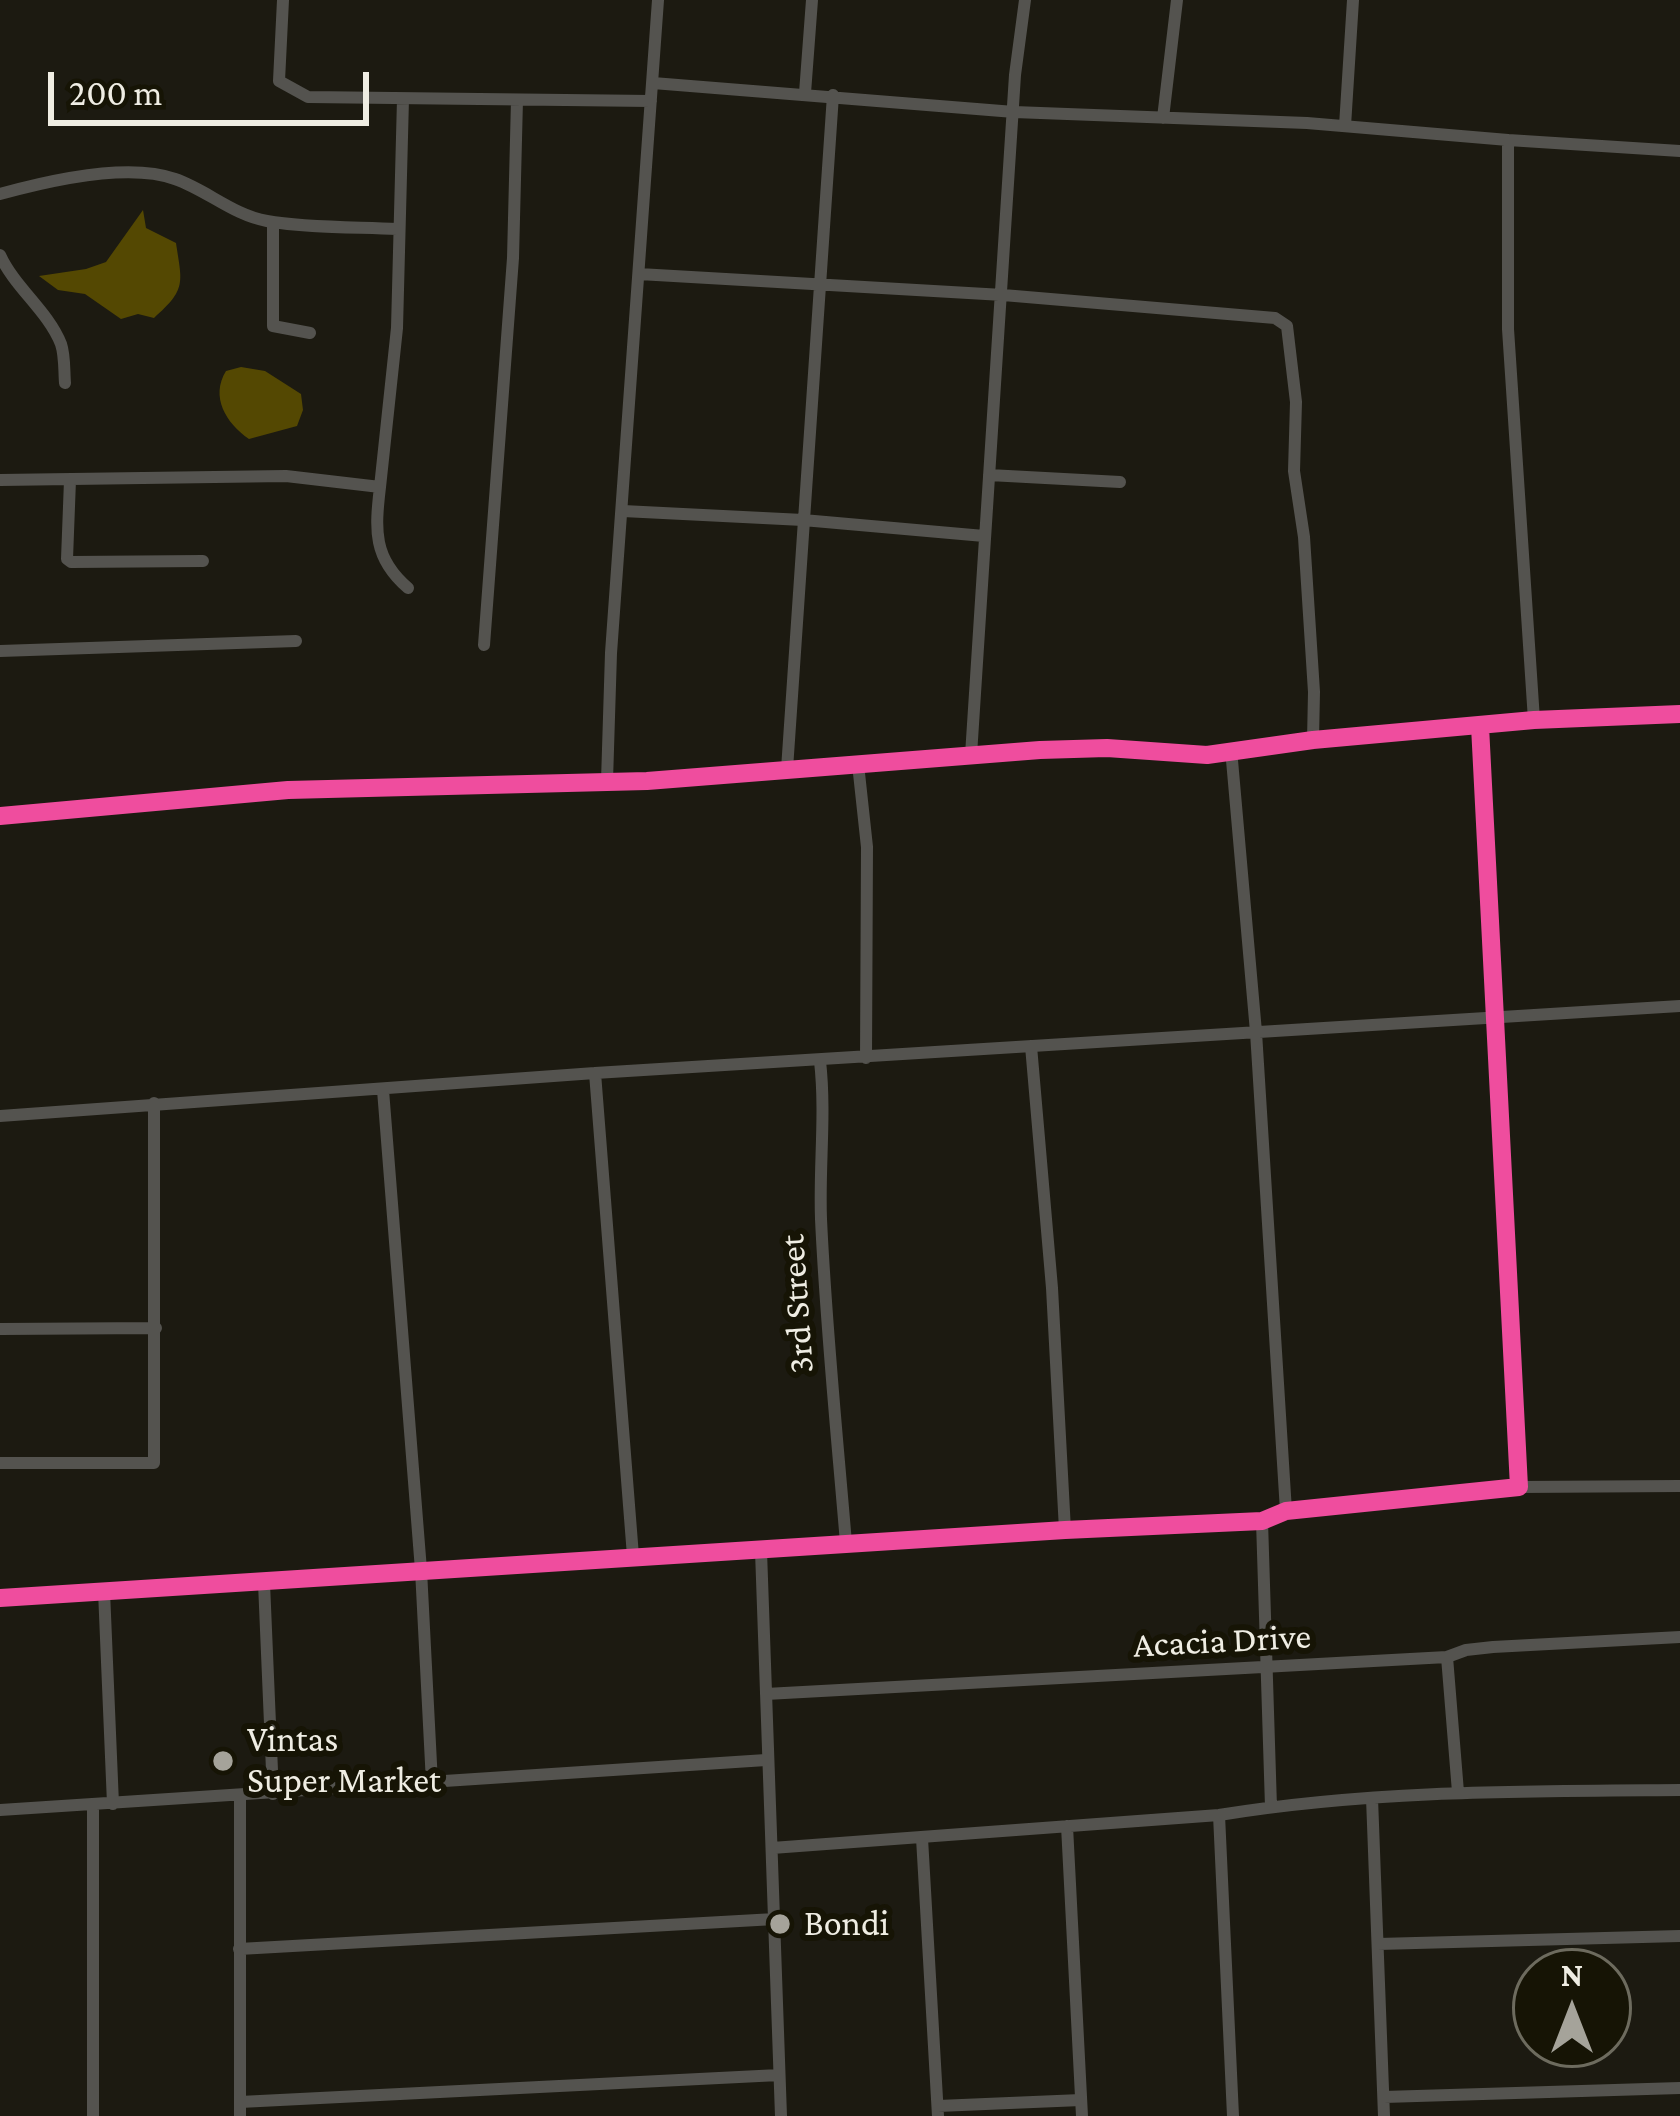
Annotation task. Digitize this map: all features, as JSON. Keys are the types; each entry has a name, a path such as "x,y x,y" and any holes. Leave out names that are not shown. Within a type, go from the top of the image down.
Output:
{"street":[{"path":"283,0 278,81 308,98 651,101"},
{"path":"607,781 611,653 658,0"},
{"path":"806,93 812,0"},
{"path":"971,755 1025,0"},
{"path":"1162,118 1177,0"},
{"path":"1345,125 1353,0"},
{"path":"653,83 1014,112 1345,125 1680,151"},
{"path":"787,769 833,95"},
{"path":"403,98 398,328 377,512 381,558 409,588"},
{"path":"484,645 513,258 517,100"},
{"path":"1508,140 1508,329 1534,720"},
{"path":"0,194 59,179 158,174 273,222 398,230"},
{"path":"273,222 272,326 310,333"},
{"path":"0,255 62,348 65,383"},
{"path":"639,274 1003,296 1275,318 1287,326 1296,402 1294,471 1313,672 1313,740"},
{"path":"989,475 1120,482"},
{"path":"0,480 286,476 380,487"},
{"path":"70,480 67,559 71,562 202,561"},
{"path":"623,511 984,536"},
{"path":"0,651 296,640"},
{"path":"0,816 287,790 607,781 1107,748 1207,755 1313,740 1534,720 1680,714"},
{"path":"1480,726 1519,1487"},
{"path":"1231,749 1256,1032 1286,1510"},
{"path":"858,764 867,847 866,1058"},
{"path":"0,1116 595,1073 1680,1006"},
{"path":"1031,1046 1055,1334 1065,1530"},
{"name":"3rd Street","path":"820,1061 826,1321 846,1543"},
{"path":"595,1073 633,1556"},
{"path":"383,1090 421,1570 432,1783"},
{"path":"0,1463 154,1463 154,1103"},
{"path":"0,1329 156,1328"},
{"path":"0,1598 1262,1521 1286,1510 1519,1487 1680,1486"},
{"path":"1262,1521 1271,1807"},
{"path":"760,1551 781,2116"},
{"path":"264,1583 273,1794"},
{"path":"104,1591 113,1804"},
{"name":"Acacia Drive","path":"766,1694 1266,1669 1447,1657 1493,1647 1680,1637"},
{"path":"1447,1657 1459,1792"},
{"path":"0,1810 766,1760"},
{"path":"772,1848 1459,1792 1680,1790"},
{"path":"240,1796 240,2109 779,2075"},
{"path":"1372,1798 1384,2116"},
{"path":"93,1805 93,2116"},
{"path":"1219,1815 1233,2116"},
{"path":"1067,1826 1082,2116"},
{"path":"922,1838 938,2111 1081,2100"},
{"path":"239,1949 775,1919"},
{"path":"1378,1944 1680,1936"},
{"path":"1384,2097 1680,2088"}],"shaded area":[{"path":"143,210 146,228 176,243 180,268 177,292 154,318 138,314 121,319 85,294 58,290 39,276 106,262"},
{"path":"241,367 265,371 301,394 303,410 297,426 249,439 233,425 220,400 221,381 226,371"}],"cycle path":[{"path":"0,816 288,790 647,781 1040,750 1107,748 1207,755 1313,740 1534,720 1680,714"},
{"path":"0,1598 1262,1521 1286,1511 1519,1487 1480,726"}],"place":[{"name":"Vintas Super Market","path":"223,1761"},
{"name":"Bondi","path":"780,1924"}]}
